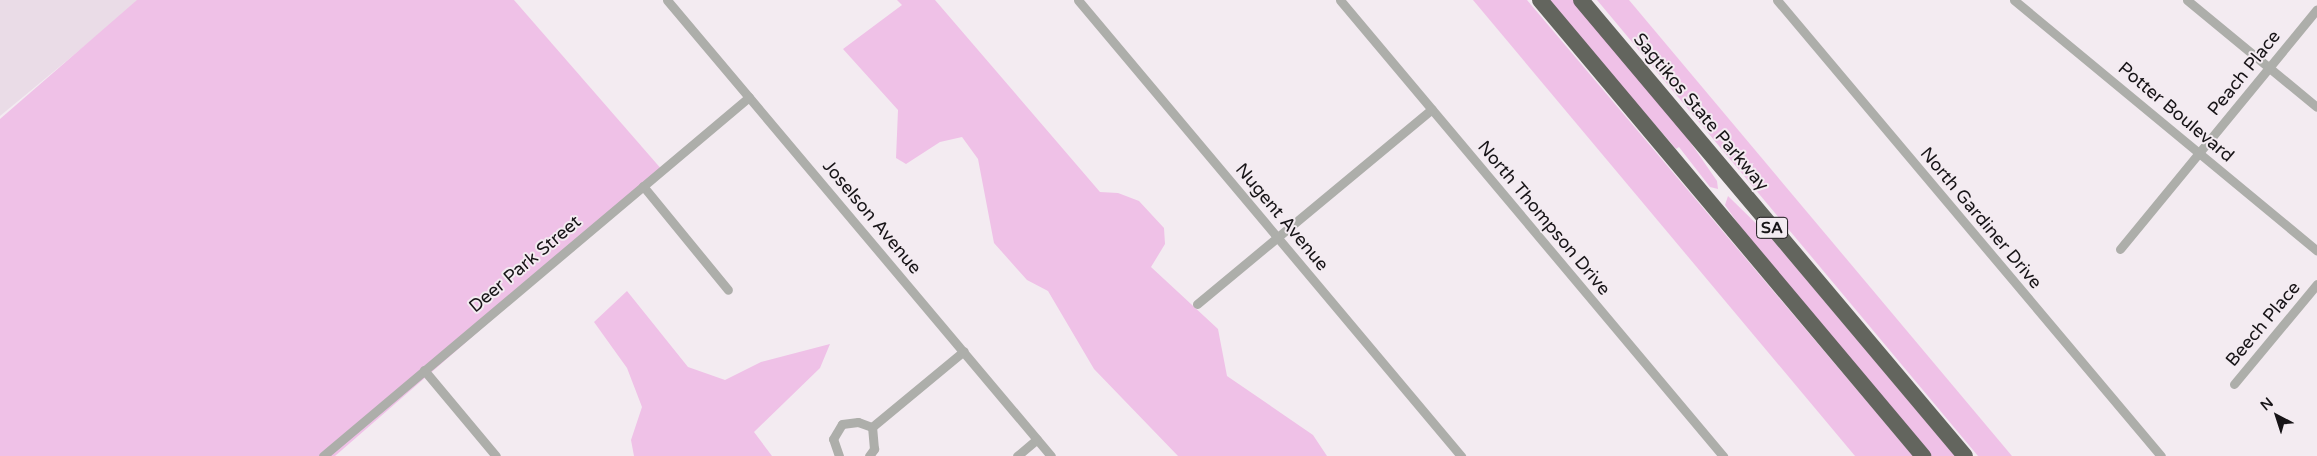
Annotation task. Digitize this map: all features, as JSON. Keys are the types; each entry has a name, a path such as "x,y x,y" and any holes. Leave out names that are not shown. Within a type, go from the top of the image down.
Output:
{"highway":[{"name":"SA","path":"1540,0 1924,456"},
{"name":"Sagtikos State Parkway","path":"1581,0 1965,456"}],"street":[{"name":"Joselson Avenue","path":"667,0 1051,456"},
{"name":"Nugent Avenue","path":"1078,0 1460,456"},
{"name":"North Thompson Drive","path":"1340,0 1718,454"},
{"name":"North Gardiner Drive","path":"1777,0 2161,456"},
{"name":"Potter Boulevard","path":"2014,0 2200,152 2317,251"},
{"path":"2187,0 2317,107"},
{"name":"Peach Place","path":"2120,249 2317,9"},
{"name":"Deer Park Street","path":"323,456 749,97"},
{"path":"1197,304 1432,109"},
{"path":"643,186 728,290"},
{"name":"Beech Place","path":"2234,384 2317,284"},
{"path":"872,428 964,351"},
{"path":"424,370 496,456"},
{"path":"839,456 833,439 842,424 858,422 872,428"},
{"path":"869,456 874,449 872,428"},
{"path":"1017,456 1037,439"}],"shaded area":[{"path":"0,0 140,0 0,116"},
{"path":"137,0 514,0 663,171 335,456 0,456 0,119"},
{"path":"897,0 935,0 1100,192 1118,193 1139,201 1164,228 1165,244 1151,267 1218,329 1227,376 1313,435 1327,456 1178,456 1094,369 1048,291 1027,280 994,243 978,159 962,137 940,142 906,164 896,158 898,110 843,49 902,5"},
{"path":"1473,0 1527,0 1913,456 1855,456"},
{"path":"1546,0 1573,0 1677,123 1717,181 1718,189 1710,187 1679,147 1676,149"},
{"path":"1597,0 1629,0 2012,456 1978,456"},
{"path":"1728,196 1771,238 1955,456 1931,456 1760,255 1725,205"},
{"path":"627,291 688,367 725,380 761,362 830,344 820,368 754,432 772,456 634,456 631,440 642,407 627,368 594,322"}]}
